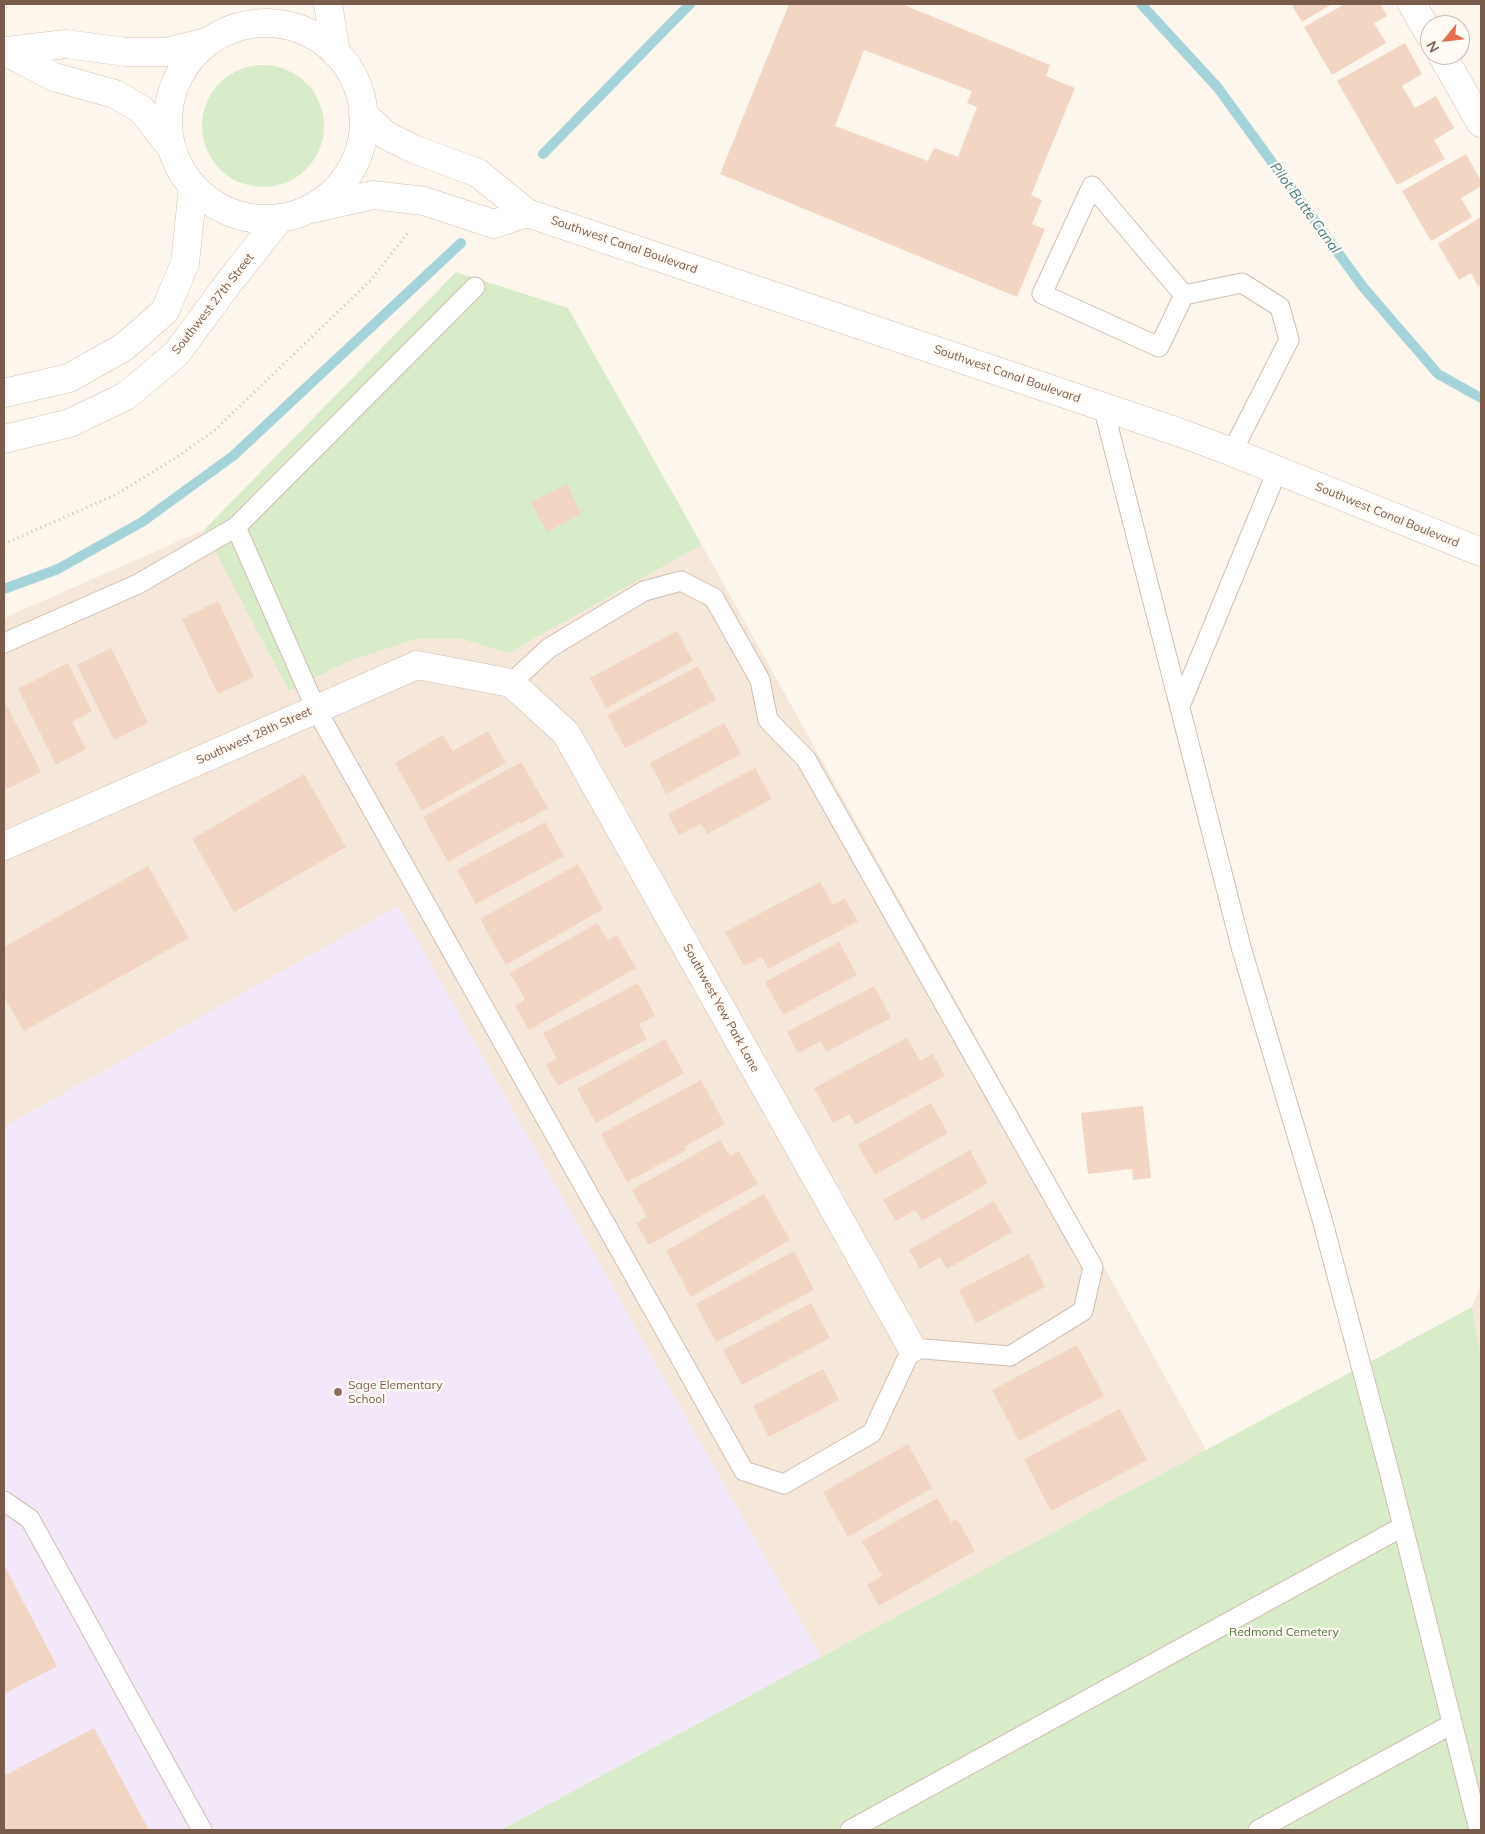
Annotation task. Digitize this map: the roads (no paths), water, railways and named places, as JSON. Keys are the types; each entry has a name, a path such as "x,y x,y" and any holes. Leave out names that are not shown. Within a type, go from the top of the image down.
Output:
{"main road":[{"path":"246,25 265,4"},
{"path":"328,4 336,53"},
{"path":"1412,4 1420,18"},
{"path":"5,51 66,44 126,52 166,52 206,42 225,31 246,25 265,23 285,25 304,30 321,40 336,53 350,71 359,92 363,114 362,137 356,159 345,179 330,196 311,209"},
{"path":"206,42 186,63 173,89 167,118 171,147 179,168 193,187 211,203 232,214 256,219 280,218 311,209 373,196 424,201 494,224 527,213"},
{"path":"5,51 54,77 115,94 122,98 141,109 171,147"},
{"path":"1448,65 1481,123"},
{"name":"Southwest Canal Boulevard","path":"363,114 387,136 416,150 478,173 527,213 1103,406 1232,452 1481,552"},
{"path":"4,393 69,378 124,348 164,311 185,263 193,187"},
{"name":"Southwest 27th Street","path":"4,439 70,423 126,396 176,354 280,218"},
{"name":"Southwest 28th Street","path":"4,846 417,665 511,683"},
{"name":"Southwest Yew Park Lane","path":"511,683 566,733 912,1348"}],"lane":[{"path":"1092,186 1098,194 1184,295 1159,347 1042,294 1092,186"},
{"path":"1184,295 1242,283 1280,307 1289,340 1232,452"},
{"path":"4,642 138,584 236,527 476,287"},
{"path":"1103,406 1242,947 1322,1219 1479,1830"},
{"path":"1180,706 1277,471"},
{"path":"236,527 316,710 744,1470 784,1484 872,1432 912,1348 1010,1356 1083,1311 1093,1267 806,759 768,720 760,680 714,598 680,581 644,591 549,648 511,683"},
{"path":"4,1501 30,1519 202,1830"},
{"path":"850,1830 1402,1527"},
{"path":"1258,1830 1452,1724"}],"waterway":[{"path":"543,154 690,4"},
{"name":"Pilot Butte Canal","path":"1141,4 1218,88 1363,287 1438,374 1481,398"},
{"path":"4,589 58,569 142,522 233,456 461,243"}],"place":[{"name":"Sage Elementary School","path":"338,1392"}],"park label":[{"name":"Redmond Cemetery","path":"1284,1632"}]}
